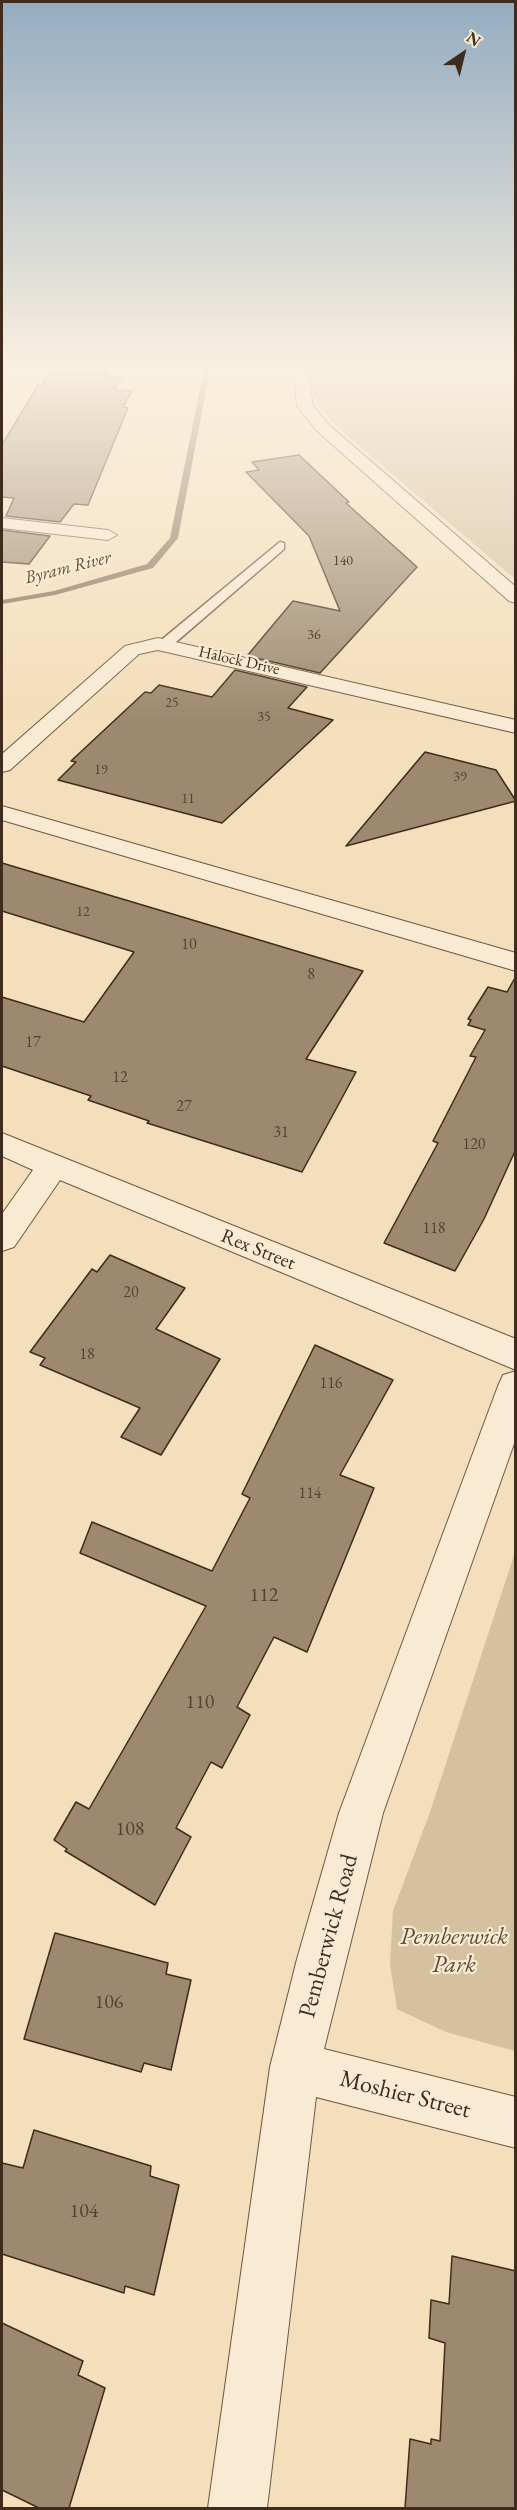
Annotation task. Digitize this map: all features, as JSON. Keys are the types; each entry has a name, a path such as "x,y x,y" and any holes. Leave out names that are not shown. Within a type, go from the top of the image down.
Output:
{"street":[{"path":"389,486 516,597"},
{"path":"2,523 108,535"},
{"name":"Halock Drive","path":"2,765 132,650 143,645 164,645 516,727"},
{"path":"2,813 516,962"},
{"name":"Rex Street","path":"2,1144 516,1355"},
{"path":"2,1238 53,1166"},
{"name":"Pemberwick Road","path":"237,2508 295,2067 321,1959 361,1813 516,1386"},
{"name":"Moshier Street","path":"295,2067 516,2123"}],"lane":[{"path":"164,645 280,546"}],"green space":[{"path":"406,486 515,486 515,579"},
{"name":"Pemberwick Park","path":"515,1552 515,2051 446,2032 397,2009 390,1965 393,1911 430,1812"}],"building":[{"path":"2,486 96,486 88,505 74,504 60,522 6,516 14,498 2,497"},
{"path":"260,486 332,486 349,502 346,503 417,567 320,673 247,656 293,601 340,611 309,536"},
{"path":"2,530 50,536 29,564 2,562"},
{"path":"235,670 307,687 288,708 333,720 222,823 58,780 76,762 71,761 145,692 151,693 159,685 212,697"},
{"path":"425,752 496,770 516,801 346,846"},
{"path":"2,863 363,971 306,1059 356,1072 302,1172 147,1123 149,1121 88,1100 91,1096 2,1066 2,997 84,1022 134,952 2,911"},
{"path":"516,976 516,1149 484,1219 455,1271 384,1243 438,1143 433,1141 476,1057 470,1056 485,1030 468,1025 471,1020 468,1019 488,987 507,992"},
{"path":"110,1255 185,1288 156,1329 220,1359 161,1455 121,1437 140,1408 40,1365 45,1358 30,1352 92,1269 97,1272"},
{"path":"315,1345 393,1380 340,1475 374,1488 307,1652 274,1637 237,1707 250,1715 222,1768 211,1762 176,1828 191,1837 155,1905 65,1851 67,1849 54,1840 76,1802 89,1809 206,1606 80,1553 92,1522 212,1571 250,1498 242,1494"},
{"path":"55,1933 168,1963 166,1974 191,1980 171,2070 144,2063 141,2072 24,2039"},
{"path":"34,2130 151,2166 150,2176 179,2185 154,2295 125,2286 124,2293 2,2254 2,2163 23,2168"},
{"path":"452,2256 516,2271 516,2508 405,2508 410,2439 431,2444 431,2439 440,2441 445,2343 429,2338 431,2300 449,2304"},
{"path":"2,2323 83,2361 78,2375 105,2388 69,2508 39,2508 2,2490"}],"waterway":[{"name":"Byram River","path":"2,602 55,593 150,566 174,538 184,486"}]}
